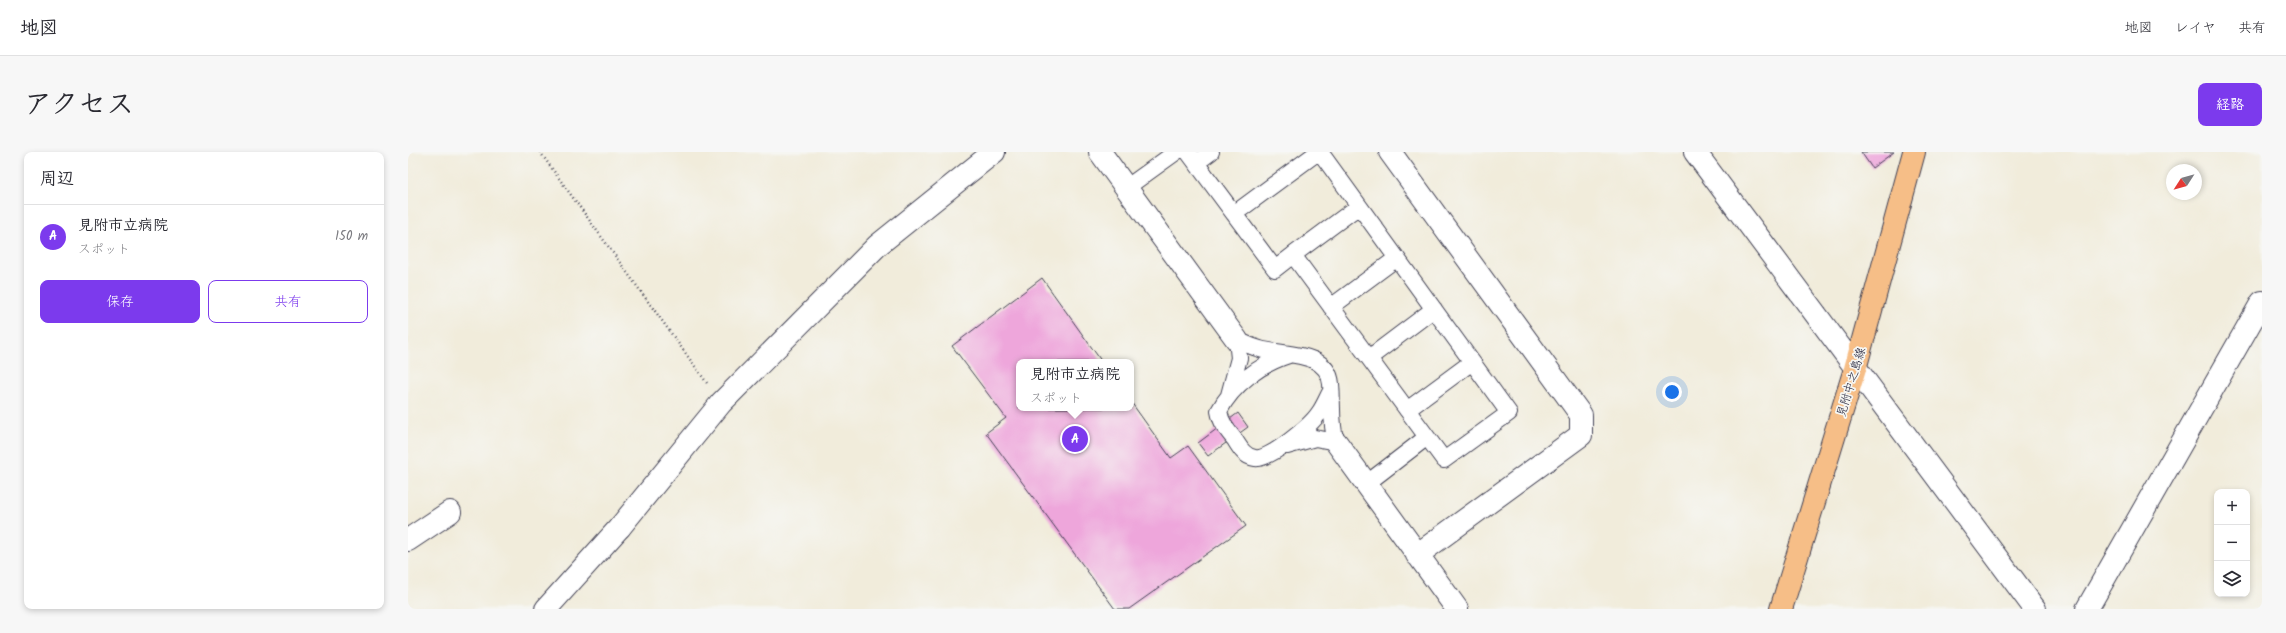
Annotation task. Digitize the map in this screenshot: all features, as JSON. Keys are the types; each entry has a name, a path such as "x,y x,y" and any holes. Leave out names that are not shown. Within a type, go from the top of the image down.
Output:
{"main road":[{"name":"見附中之島線","path":"1780,609 1855,369 1914,152"}],"street":[{"path":"546,609 620,527 722,403 878,245 994,152"},
{"path":"1100,152 1237,340"},
{"path":"1390,152 1581,415 1581,435 1417,555"},
{"path":"1695,152 2035,609"},
{"path":"2087,609 2262,302"},
{"path":"1336,442 1457,609"},
{"path":"408,540 450,512"}],"lane":[{"path":"1126,188 1176,152"},
{"path":"1211,152 1192,157 1275,269 1359,206"},
{"path":"1234,214 1319,152 1509,413 1444,460 1293,255"},
{"path":"1331,307 1397,258"},
{"path":"1368,358 1434,309"},
{"path":"1229,396 1239,358 1237,340 1259,349 1298,354 1310,358 1319,364 1331,382 1332,427 1336,442 1315,438 1275,451"},
{"path":"1289,354 1274,360 1259,369 1229,396 1219,411 1221,422 1246,455 1255,458 1262,458 1275,451 1301,431 1319,413 1331,391"},
{"path":"1407,410 1472,362"},
{"path":"1366,484 1427,437"}],"path":[{"path":"540,152 722,403"}],"building":[{"path":"1861,152 1894,152 1872,168"},
{"path":"1042,278 1100,359 1016,359 1016,411 1134,411 1134,406 1171,458 1188,446 1246,526 1129,609 1115,609 986,433 1006,418 952,346"},
{"path":"1238,413 1248,427 1208,456 1198,443"}],"place":[{"name":"見附市立病院","path":"1075,439"}]}
